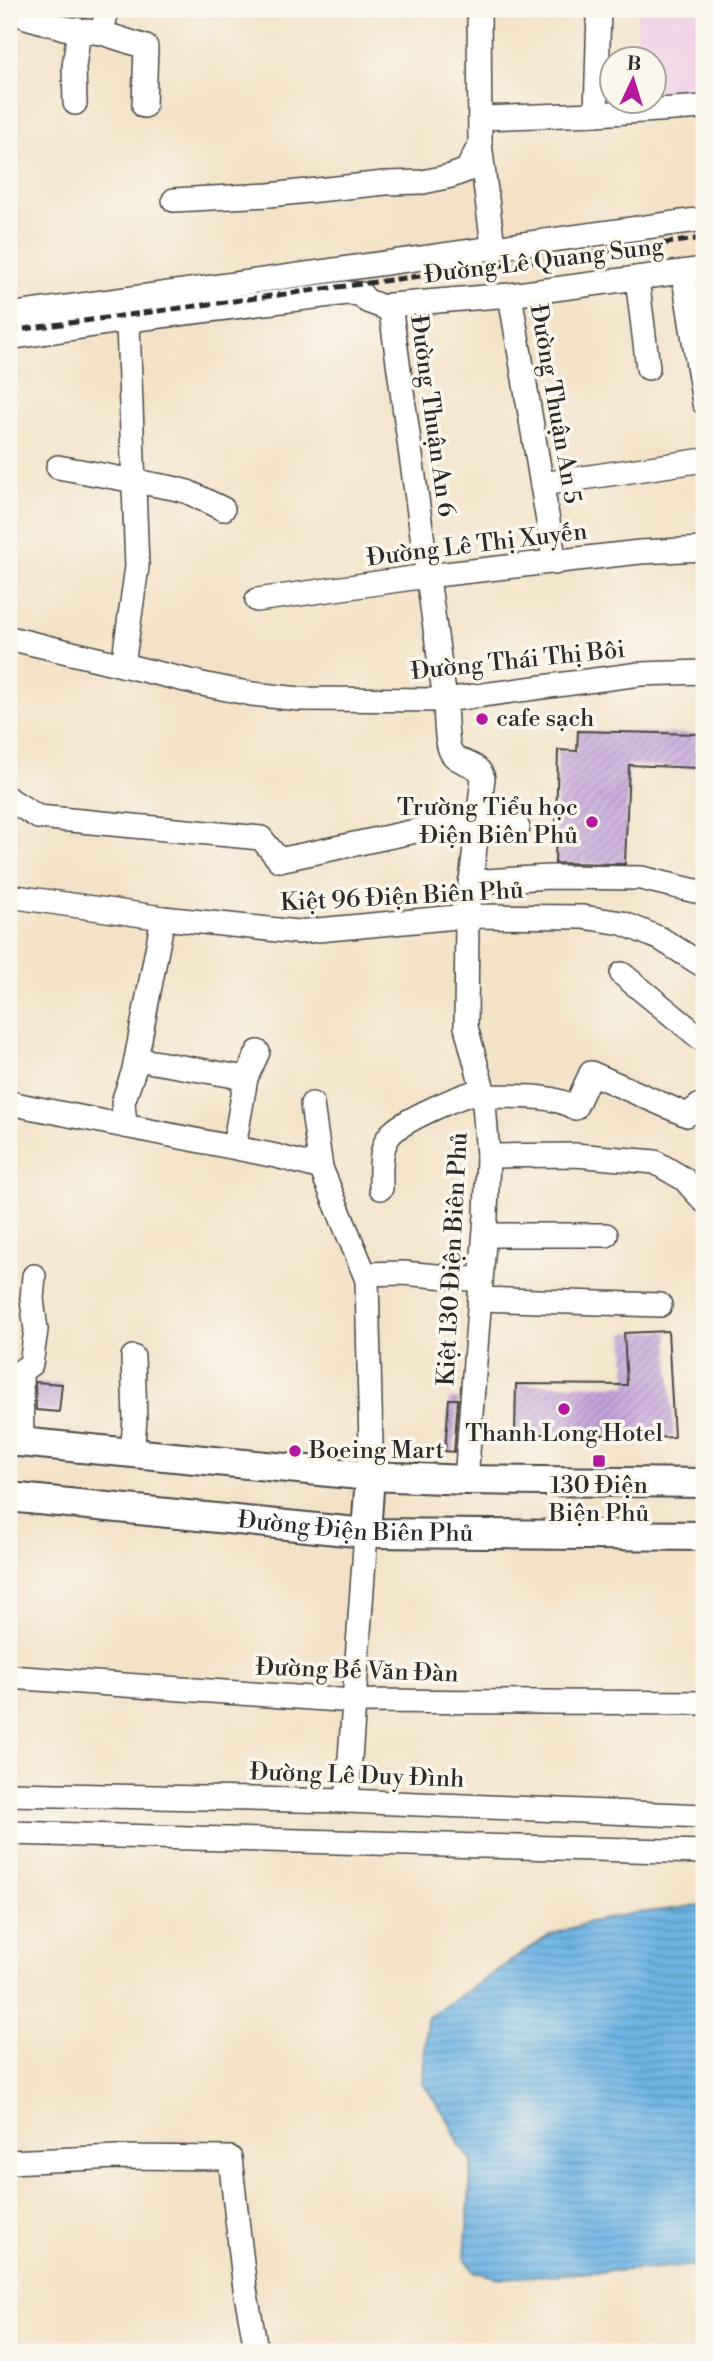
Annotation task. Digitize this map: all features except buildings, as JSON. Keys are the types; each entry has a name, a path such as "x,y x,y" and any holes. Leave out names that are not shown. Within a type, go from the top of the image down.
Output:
{"main road":[{"path":"15,1441 370,1476 704,1483"},
{"path":"366,1532 370,1476"},
{"name":"Đường Điện Biên Phủ","path":"9,1497 366,1532 704,1536"}],"street":[{"path":"9,25 14,9"},
{"path":"25,9 26,17 146,47 144,106"},
{"path":"75,103 75,67 90,32 107,9"},
{"path":"479,9 480,144 493,246"},
{"path":"596,114 599,9"},
{"path":"480,118 704,107"},
{"path":"174,200 423,182 467,170 480,144"},
{"path":"9,315 493,246 704,219"},
{"path":"694,270 704,403"},
{"name":"Đường Lê Quang Sung","path":"390,307 510,295 694,270"},
{"path":"637,278 649,368"},
{"path":"9,338 135,319 347,293 361,295 367,302 390,307"},
{"name":"Đường Thuận An 5","path":"510,295 555,563"},
{"name":"Đường Thuận An 6","path":"390,307 445,701 449,749 456,758 479,769 483,778 477,827"},
{"path":"123,665 137,567 128,324"},
{"path":"542,484 704,460"},
{"path":"58,467 132,479 188,492 223,509"},
{"name":"Đường Lê Thị Xuyến","path":"257,600 427,576 640,552 704,549"},
{"name":"Đường Thái Thị Bôi","path":"9,638 252,694 300,699 445,701 640,674 704,671"},
{"path":"9,799 38,817 261,838 279,860 449,824 518,828"},
{"name":"Kiệt 130 Điện Biên Phủ","path":"466,1480 485,1235 488,1156 484,1093 466,1027 467,916 477,827"},
{"path":"470,882 549,877 641,878 704,892"},
{"name":"Kiệt 96 Điện Biên Phủ","path":"9,896 163,918 297,932 467,916 583,917 622,923 661,939 704,966"},
{"path":"125,1126 123,1102 136,1059 163,918"},
{"path":"622,974 704,1041"},
{"path":"234,1147 246,1078 258,1052"},
{"path":"136,1059 246,1078"},
{"path":"381,1188 381,1160 390,1135 457,1097 484,1093 567,1103 575,1108 591,1073 687,1115 700,1105 704,1107"},
{"path":"9,1103 234,1147 321,1168"},
{"path":"312,1104 321,1168 368,1280 370,1476"},
{"path":"488,1156 575,1156 647,1160 664,1165 700,1189"},
{"path":"485,1235 606,1235"},
{"path":"365,1274 403,1273 480,1289 660,1305"},
{"path":"15,1441 20,1371 31,1364 34,1341 34,1276"},
{"path":"132,1454 135,1419 133,1357"},
{"path":"346,1801 366,1532"},
{"name":"Đường Bế Văn Đàn","path":"9,1678 354,1701 704,1703"},
{"name":"Đường Lê Duy Đình","path":"9,1794 346,1801 704,1816"},
{"path":"9,1833 704,1852"},
{"path":"9,2162 117,2157 230,2158 245,2289 255,2343"}],"shaded area":[{"path":"637,9 704,9 704,112 668,105 668,46 636,46"}],"water":[{"path":"704,1905 704,2265 501,2278 474,2272 465,2257 472,2160 461,2148 449,2121 423,2084 427,2018 550,1935 590,1922 630,1914"}],"railway":[{"path":"9,331 704,238"}],"place":[{"name":"cafe sạch","path":"482,719"},
{"name":"Trường Tiểu học Điện Biên Phủ","path":"592,822"},
{"name":"Thanh Long Hotel","path":"564,1409"},
{"name":"Boeing Mart","path":"295,1451"},
{"name":"130 Điện Biện Phủ","path":"599,1461"}]}
